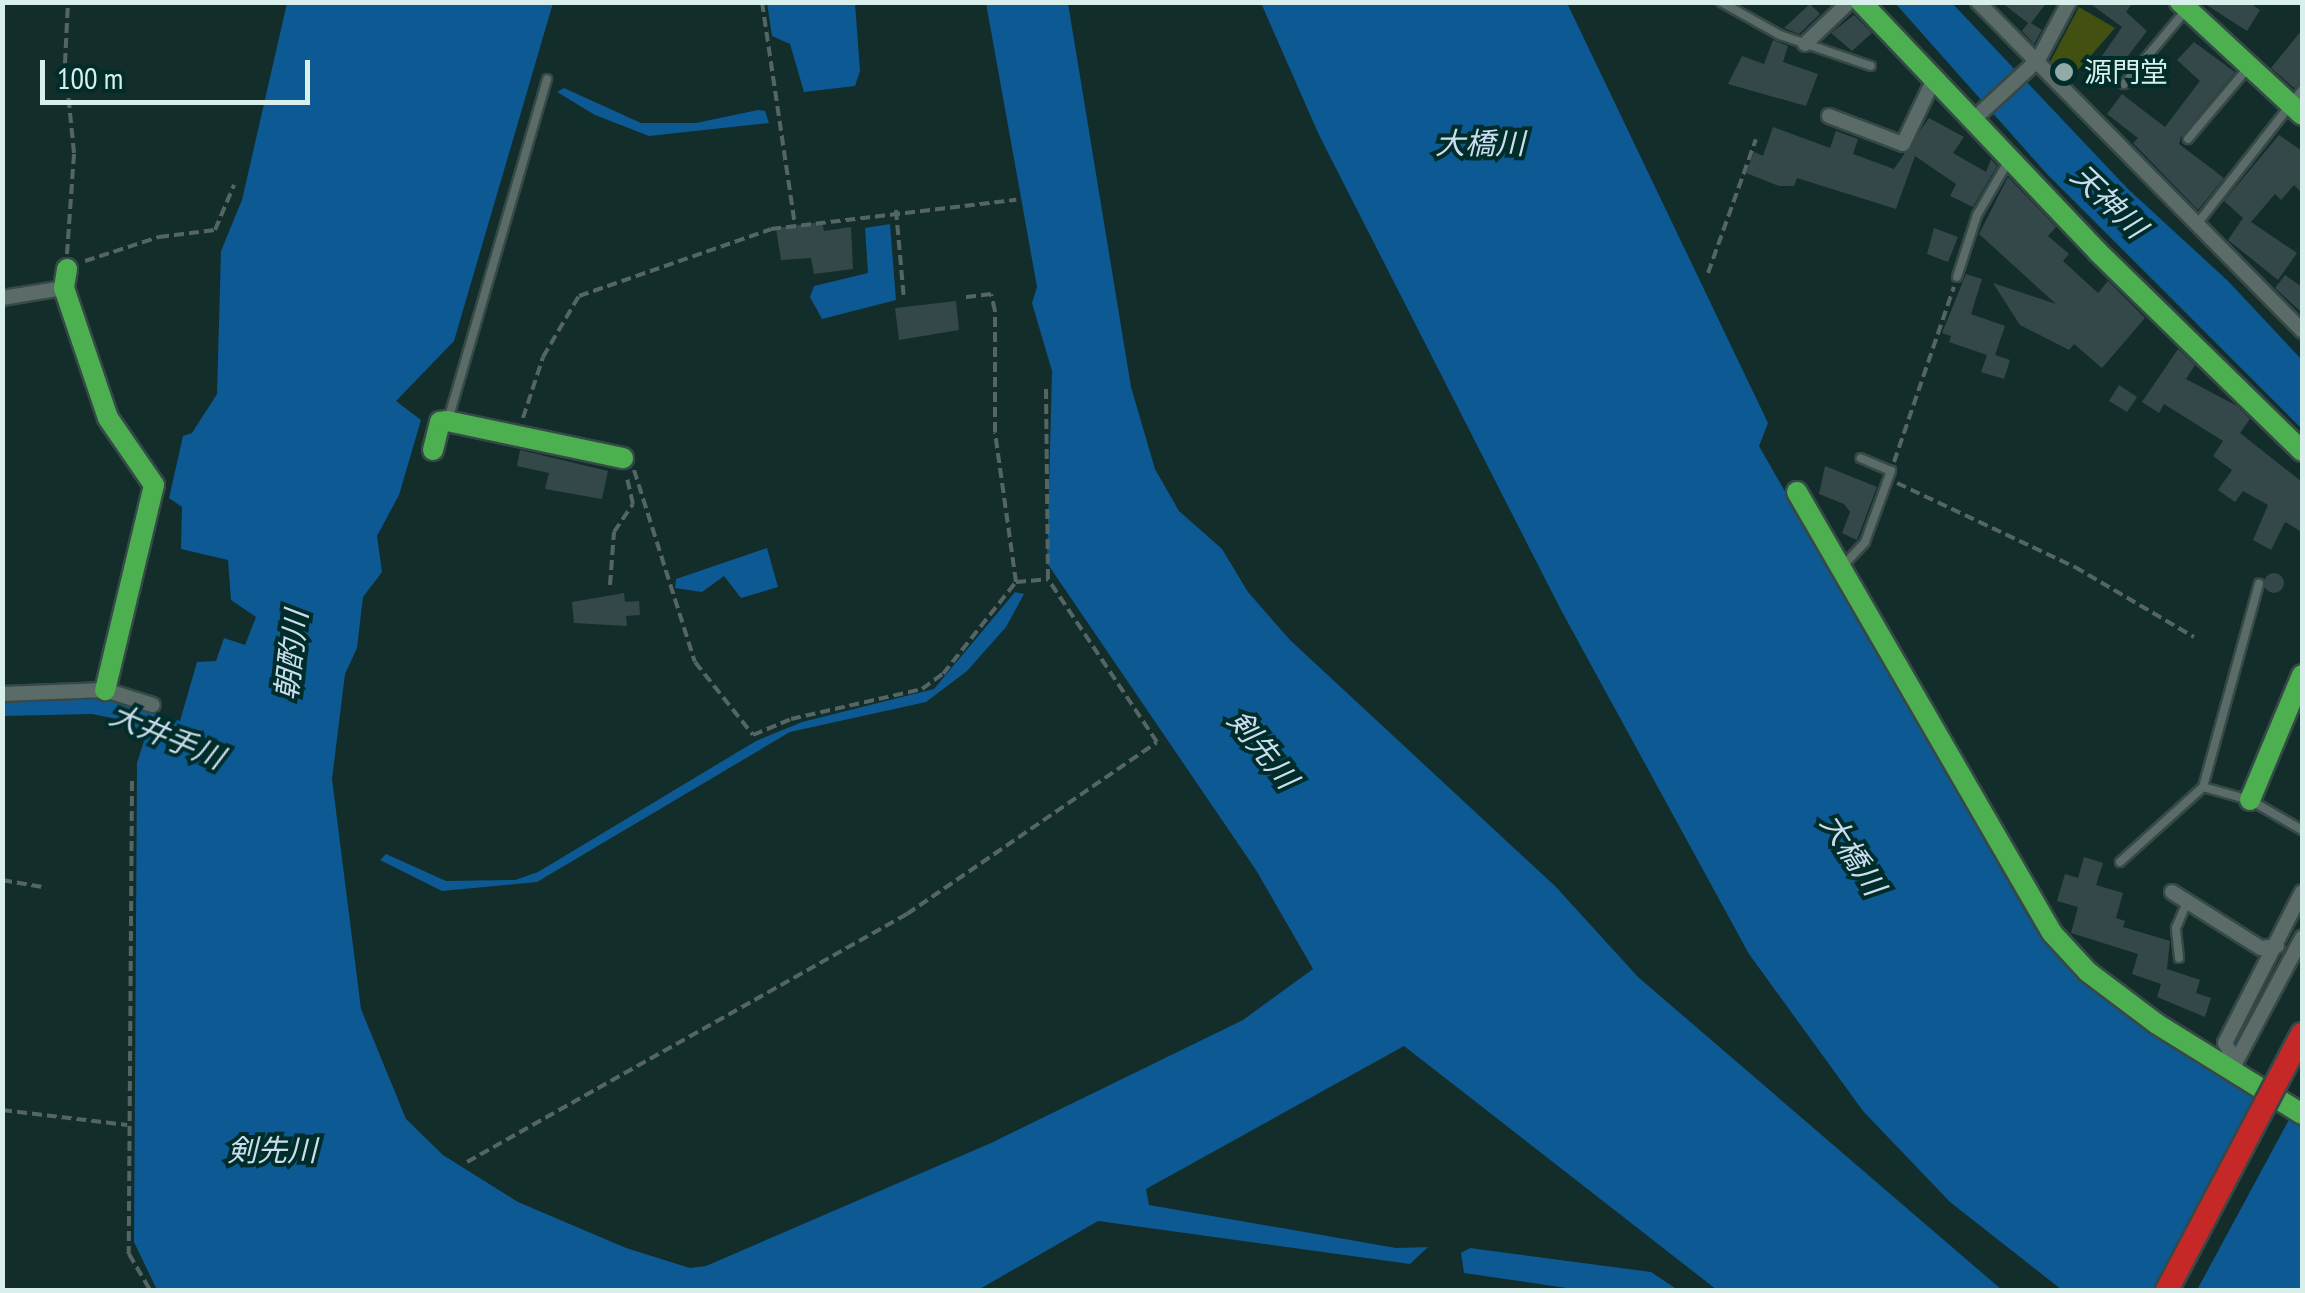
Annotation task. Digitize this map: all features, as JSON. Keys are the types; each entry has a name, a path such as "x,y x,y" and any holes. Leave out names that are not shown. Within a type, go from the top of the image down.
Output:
{"main road":[{"path":"1860,2 2009,160 2302,451"},
{"path":"2184,6 2250,66 2299,103"},
{"path":"65,278 108,418 154,484 106,690"},
{"path":"432,450 440,422 447,421 628,462"},
{"path":"1797,492 2052,933 2110,990 2300,1107"},
{"path":"2250,800 2302,675"},
{"path":"2166,1290 2302,1034"}],"street":[{"path":"1805,44 1849,2"},
{"path":"1978,2 2088,121 2302,331"},
{"path":"1973,120 2036,62 2070,2"},
{"path":"1828,116 1903,144 1934,79"},
{"path":"2,298 65,278"},
{"path":"2,694 106,690 153,705"},
{"path":"2172,892 2186,905 2261,948 2277,946"},
{"path":"2234,1066 2225,1043 2302,892"},
{"path":"2234,1066 2302,941"}],"lane":[{"path":"1722,2 1805,44 1872,66"},
{"path":"2124,84 2184,6"},
{"path":"2188,139 2250,66"},
{"path":"447,421 547,79"},
{"path":"2195,228 2299,103"},
{"path":"1958,277 1977,215 2009,160"},
{"path":"1841,568 1865,542 1889,475 1861,458"},
{"path":"2120,862 2202,788 2259,584"},
{"path":"2202,788 2250,800 2302,830"},
{"path":"2179,958 2176,928 2186,905"}],"path":[{"path":"68,2 66,63 74,154 65,278 158,237 216,230 234,184"},
{"path":"762,2 795,225"},
{"path":"1708,273 1756,139"},
{"path":"517,434 543,358 580,296 795,225 896,210 1016,200"},
{"path":"896,210 904,300"},
{"path":"1958,277 1889,475 2075,567 2194,636"},
{"path":"965,297 991,294 995,312 995,432 1016,582"},
{"path":"467,1162 906,914 1158,742 1048,579 1046,384"},
{"path":"628,462 695,662 754,735 791,719 922,690 943,674 1016,582 1048,579"},
{"path":"610,585 614,532 633,504 628,462"},
{"path":"132,781 129,1254 150,1290"},
{"path":"2,880 42,887"},
{"path":"2,1110 128,1125"}],"green space":[{"path":"2079,7 2115,28 2064,86 2050,62"}],"water":[{"name":"剣先川","path":"287,3 553,3 454,341 396,401 421,420 399,495 377,536 382,572 363,597 357,648 345,674 332,779 361,1009 406,1119 443,1155 518,1202 626,1248 690,1268 706,1266 991,1143 1243,1020 1313,969 1256,870 1047,563 1052,371 1032,303 1037,287 986,3 1068,3 1131,387 1155,469 1179,511 1222,549 1248,592 1290,640 1556,887 1638,977 2002,1290 1717,1290 1404,1046 1146,1189 1149,1205 1396,1248 1428,1247 1410,1264 1098,1221 978,1290 157,1290 134,1242 137,763 144,741 132,722 92,714 3,716 3,702 103,698 180,721 197,662 216,661 224,638 245,645 256,617 231,600 228,560 181,549 182,507 169,498 183,436 192,433 217,394 221,251 242,200"},
{"path":"767,3 855,3 860,71 855,86 804,92 790,44 772,36"},
{"name":"大橋川","path":"1261,3 1567,3 1768,423 1759,446 2028,917 2066,962 2302,1120 2302,1290 2062,1290 1950,1202 1863,1111 1749,954 1561,610 1319,135"},
{"name":"天神川","path":"1895,3 1952,3 2128,189 2228,281 2302,360 2302,429 2047,174"},
{"path":"564,88 641,123 696,123 758,110 765,111 769,123 649,136 595,115 557,92"},
{"path":"890,224 896,300 822,319 810,297 814,286 868,273 865,228"},
{"path":"767,548 778,587 741,598 724,576 702,592 675,588 676,579"},
{"path":"1015,592 1024,594 1006,627 967,671 926,702 790,732 537,882 442,891 380,860 386,854 446,881 515,880 538,872 756,741 802,722 934,689"},
{"path":"1470,1248 1651,1272 1678,1290 1580,1290 1464,1273 1461,1253"}],"pier":[{"path":"2260,1093 2292,1114 2197,1290 2155,1290"}],"building":[{"path":"2001,2 2047,2 2031,23 2042,30 2034,44 2022,31 2028,23"},
{"path":"2088,2 2133,2 2126,12 2147,31 2118,69 2102,56 2122,27"},
{"path":"2202,2 2249,2 2260,10 2247,31"},
{"path":"1810,4 1820,14 1799,34 1784,28"},
{"path":"1854,15 1872,33 1852,51 1831,33"},
{"path":"2302,30 2302,83 2294,88 2271,68"},
{"path":"1773,40 1788,46 1783,62 1818,74 1806,106 1728,84 1742,56 1764,64"},
{"path":"2194,42 2235,72 2179,144 2224,178 2198,210 2133,143 2138,138 2107,114 2122,94 2165,127 2200,81 2177,60"},
{"path":"1929,118 1964,137 1953,153 1986,172 1991,159 1997,166 1973,207 1950,196 1956,184 1915,156 1896,209 1797,178 1794,186 1779,186 1746,173 1754,152 1763,156 1773,127 1830,148 1836,131 1858,139 1853,154 1894,169"},
{"path":"2279,135 2302,151 2302,193 2294,185 2281,200 2275,194 2251,222 2297,253 2278,280 2228,240 2243,218 2224,201"},
{"path":"2008,177 2056,227 2048,236 2069,254 2063,261 2098,293 2108,281 2145,318 2102,368 2074,344 2069,350 2020,325 1993,283 2056,304 1979,234"},
{"path":"822,222 824,231 851,227 853,269 814,274 811,258 781,260 776,228"},
{"path":"1934,228 1958,237 1948,262 1927,254"},
{"path":"1966,274 1982,279 1971,314 2005,326 1995,355 2010,360 2004,379 1981,372 1987,355 1949,342 1951,336 1942,333"},
{"path":"2285,275 2302,287 2302,313 2275,288"},
{"path":"956,301 959,330 899,340 895,308"},
{"path":"2178,349 2195,365 2186,379 2237,406 2250,419 2240,433 2302,482 2302,532 2285,522 2271,550 2253,540 2268,505 2243,491 2235,502 2218,490 2232,470 2213,456 2223,441 2164,404 2159,413 2142,402"},
{"path":"2119,385 2137,397 2127,412 2109,401"},
{"path":"520,450 608,471 602,499 545,489 549,473 517,466"},
{"path":"1825,466 1877,487 1857,540 1842,533 1850,512 1844,504 1819,494"},
{"path":"2274,573 2284,583 2274,593 2264,583"},
{"path":"624,593 625,602 639,601 640,615 626,616 627,626 574,623 572,602"},
{"path":"2084,857 2103,863 2096,885 2123,893 2116,918 2125,921 2123,927 2170,941 2167,969 2200,980 2196,993 2211,998 2205,1017 2157,997 2161,984 2132,974 2138,954 2071,933 2078,907 2057,901 2065,874 2078,878"}],"traffic: fast":[{"path":"1861,2 2098,252 2302,451"},
{"path":"2180,2 2302,115"},
{"path":"67,269 64,288 108,418 154,485 105,690"},
{"path":"433,450 440,422 447,421 623,458"},
{"path":"1797,492 2052,933 2088,972 2157,1024 2302,1114"},
{"path":"2250,800 2302,675"}],"traffic: jam":[{"path":"2167,1290 2302,1034"}],"place":[{"name":"源門堂","path":"2064,72"}],"water label":[{"name":"朝酌川","path":"291,655"},
{"name":"大井手川","path":"167,736"}]}
